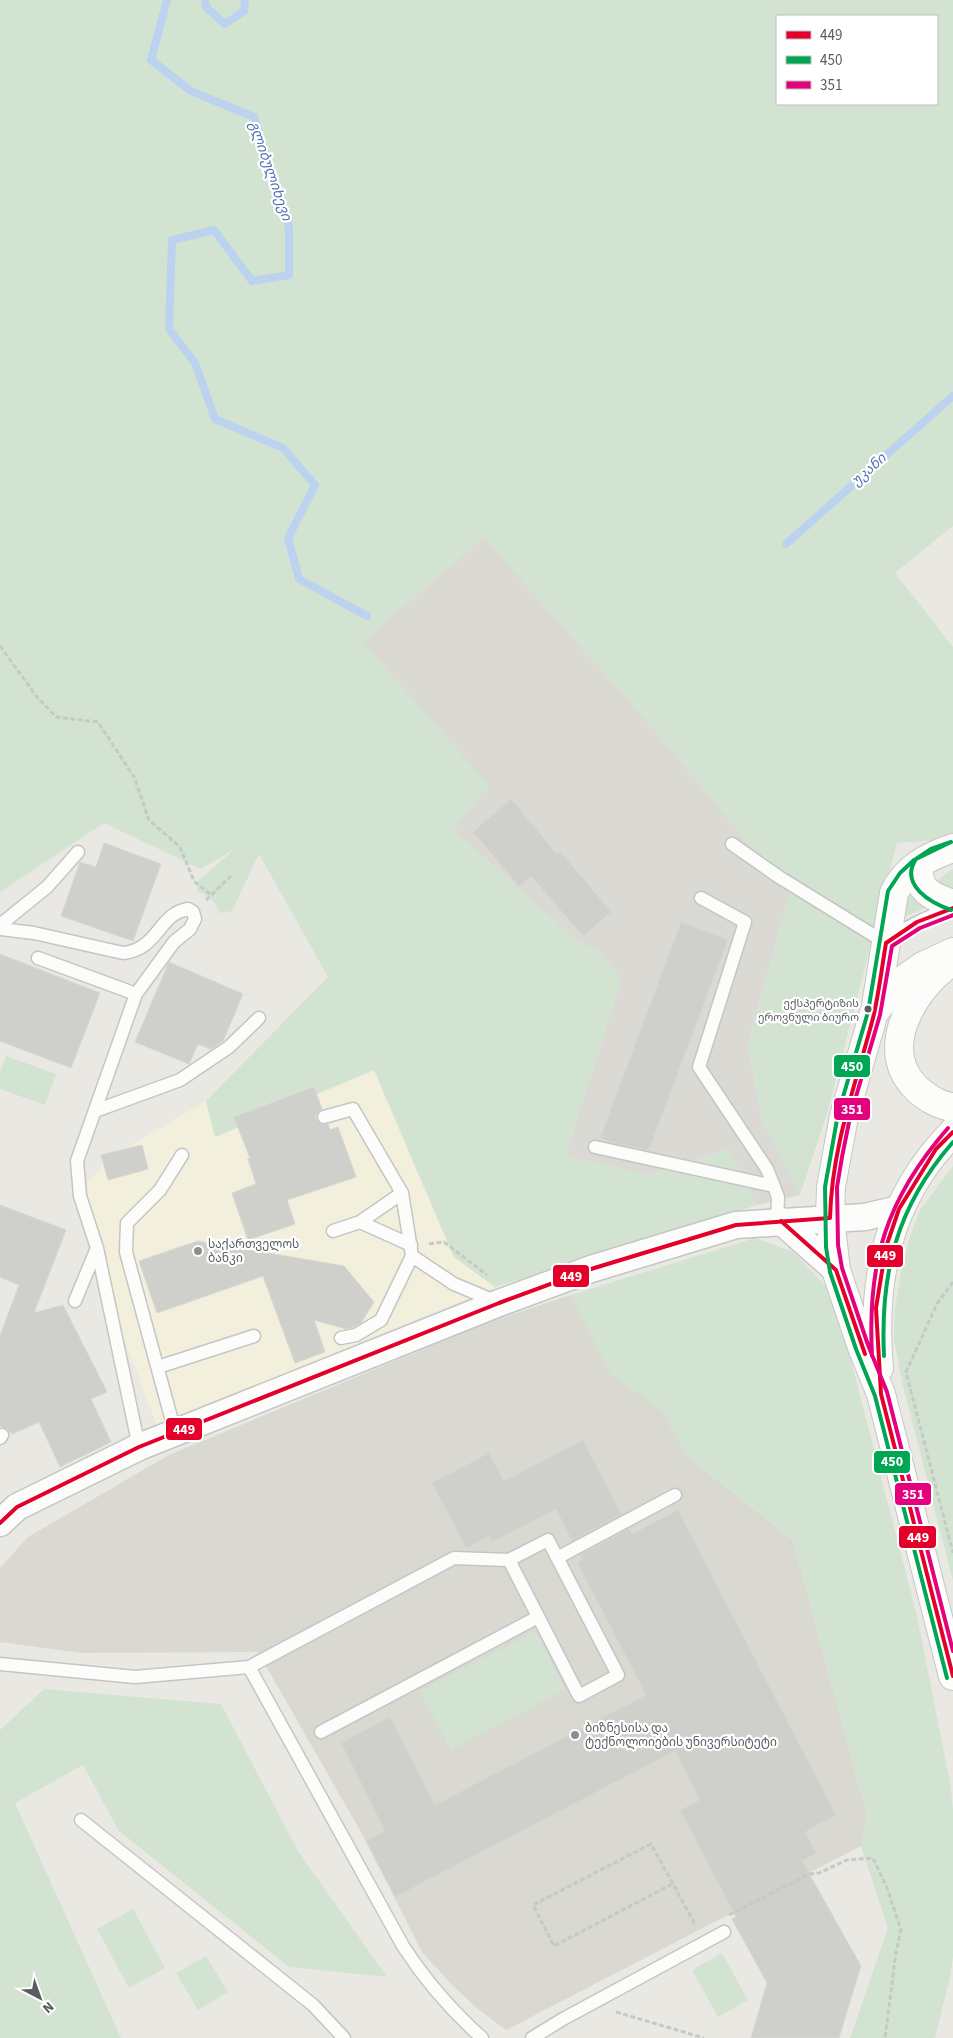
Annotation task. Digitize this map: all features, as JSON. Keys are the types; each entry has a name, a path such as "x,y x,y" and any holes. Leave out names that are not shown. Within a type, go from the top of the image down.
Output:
{"main road":[{"path":"953,848 934,855 920,864 900,880 894,893 874,1013 844,1116 831,1187 830,1218 836,1270 862,1347 881,1394 945,1607 953,1676"},
{"path":"920,864 917,876 922,886 937,898 953,904"},
{"path":"874,1013 891,991 907,977 923,966 953,952"},
{"path":"953,961 932,977 918,993 905,1016 899,1040 902,1064 912,1084 933,1100 953,1107"},
{"path":"881,1394 876,1308 886,1247 899,1208 936,1149 953,1132"}],"street":[{"path":"0,1523 17,1507 139,1447 499,1303 590,1269 736,1225 865,1217 899,1208"},
{"path":"779,1221 836,1270"}],"lane":[{"path":"732,844 779,877 886,944 901,930 919,920 953,908"},
{"path":"0,927 47,887 78,852"},
{"path":"701,898 746,922 699,1067 767,1168 778,1197 779,1221"},
{"path":"0,927 123,953 137,952 177,912 188,909 193,912 195,919 190,929 174,942 136,994 77,1161 80,1196 97,1248 139,1447"},
{"path":"38,958 136,994"},
{"path":"95,1111 180,1080 229,1046 258,1018"},
{"path":"324,1117 353,1109 402,1193 411,1250 381,1320 356,1335 340,1338"},
{"path":"596,1147 774,1186"},
{"path":"175,1432 126,1252 127,1223 160,1190 182,1156"},
{"path":"334,1231 360,1222 402,1193"},
{"path":"360,1222 411,1250 454,1284 499,1303"},
{"path":"75,1301 97,1248"},
{"path":"158,1367 254,1336"},
{"path":"557,1558 675,1495"},
{"path":"0,1664 135,1677 249,1667 454,1558 509,1560 548,1540 618,1675 579,1696 509,1560"},
{"path":"321,1732 538,1617"},
{"path":"249,1667 403,1946 419,1970 442,1998 482,2038"},
{"path":"81,1820 313,2006 344,2038"},
{"path":"532,2038 590,2004 724,1932"}],"path":[{"path":"0,646 37,697 56,716 98,722 134,777 149,820 180,847 194,881 211,895"},
{"path":"193,912 234,874"},
{"path":"411,1250 444,1242 472,1264"},
{"path":"953,1282 938,1304 906,1372 953,1553"},
{"path":"672,1884 554,1946 533,1905 651,1844 697,1930 704,1926"},
{"path":"727,1916 809,1874 819,1873 847,1860 873,1858 887,1888 901,1930 896,1952 885,2038"},
{"path":"590,2004 704,2038"}],"shaded area":[{"path":"484,537 657,732 790,893 748,1044 762,1121 800,1195 757,1205 728,1149 647,1175 565,1156 621,980 600,951 579,943 453,830 362,641"},
{"path":"374,1070 454,1257 495,1287 157,1426 83,1230 87,1184 105,1161 206,1101 215,1137"},
{"name":"ბიზნესისა და ტექნოლოიების უნივერსიტეტი","path":"571,1295 612,1375 661,1409 688,1457 793,1540 867,1816 861,1846 506,2030 478,2009 451,1984 422,1952 366,1841 258,1652 82,1653 0,1642 0,1568 28,1537 169,1455 486,1323"}],"green space":[{"path":"0,0 953,0 953,526 895,573 953,647 953,839 897,843 827,1114 800,1195 762,1121 748,1044 790,893 657,732 484,537 362,641 489,786 453,830 579,943 600,951 621,980 565,1156 647,1175 728,1149 757,1205 495,1287 454,1257 374,1070 215,1137 206,1101 328,977 259,854 232,911 220,913 211,899 197,892 197,882 236,848 201,869 104,823 0,892"},
{"path":"953,869 953,909 927,894 939,879"},
{"path":"910,886 931,905 900,919"},
{"path":"6,1056 56,1074 45,1105 0,1089 0,1072"},
{"path":"953,1166 953,1581 903,1386 894,1340 895,1307 910,1236 920,1210"},
{"path":"755,1238 793,1252 834,1295 917,1616 950,1782 953,1809 953,1957 935,2038 850,2038 888,1928 861,1846 867,1816 793,1540 688,1457 661,1409 611,1375 571,1295"},
{"path":"535,1631 565,1690 451,1750 420,1691"},
{"path":"44,1689 221,1704 298,1851 387,1977 289,1967 119,1831 83,1765 15,1803 121,2038 0,2038 0,1730"},
{"path":"133,1909 165,1968 129,1988 97,1929"},
{"path":"722,1953 748,2000 718,2017 692,1970"},
{"path":"206,1956 228,1992 198,2010 176,1973"}],"building":[{"path":"511,799 557,854 560,851 611,912 583,936 531,876 519,886 473,832"},
{"path":"104,843 161,864 133,941 61,916 80,862 96,867"},
{"path":"681,922 728,940 649,1150 610,1142 600,1138"},
{"path":"0,954 100,993 71,1068 0,1041"},
{"path":"169,962 243,994 223,1041 211,1049 198,1044 189,1064 135,1042"},
{"path":"314,1087 322,1109 316,1114 316,1120 322,1125 328,1124 330,1130 338,1127 356,1177 287,1200 295,1224 248,1240 232,1193 256,1184 248,1159 250,1158 234,1117"},
{"path":"142,1145 148,1169 108,1180 101,1155"},
{"path":"0,1205 66,1230 34,1313 63,1305 107,1392 91,1399 111,1442 60,1467 39,1422 12,1434 0,1426 0,1336 19,1285 0,1277"},
{"path":"198,1241 344,1266 374,1302 361,1323 353,1327 346,1329 314,1320 325,1352 295,1363 263,1276 157,1313 139,1261"},
{"path":"583,1440 621,1514 572,1541 556,1509 492,1542 489,1536 466,1548 432,1483 489,1453 504,1481"},
{"path":"678,1510 836,1815 805,1832 816,1853 802,1861 861,1966 839,2038 751,2038 767,1983 732,1919 736,1917 680,1810 700,1800 675,1751 395,1897 366,1841 385,1831 341,1743 390,1717 435,1805 646,1695 577,1562 582,1560 580,1555 629,1529 632,1534"}],"waterway":[{"name":"გლიბულიხევი","path":"167,0 151,60 191,91 254,117 289,227 289,275 252,281 214,230 172,240 169,329 195,363 215,419 283,448 315,485 288,538 299,579 367,616"},
{"name":"გლიბულიხევი","path":"205,0 206,7 225,24 244,11 245,0"},
{"name":"უკანი","path":"786,544 953,396"}],"transit line":[{"name":"450","path":"947,1678 875,1396 856,1349 830,1272 826,1247 825,1187 838,1114 868,1012 888,891 900,873 914,860 951,842"},
{"name":"450","path":"951,842 931,849 916,859 911,877 914,885 927,898 951,910"},
{"name":"449","path":"0,1523 17,1507 139,1447 499,1303 591,1269 736,1225 830,1218 835,1165 840,1140 874,1014 886,943 917,922 953,908"},
{"name":"351","path":"953,915 920,928 892,946 880,1015 850,1117 837,1187 838,1245 842,1268 868,1345 887,1392 953,1651"},
{"name":"351","path":"872,1356 871,1322 873,1291 885,1233 895,1207 909,1180 948,1128"},
{"name":"449","path":"953,1132 936,1149 899,1209 886,1247 876,1308 881,1394 953,1676"},
{"name":"450","path":"884,1356 885,1296 889,1268 896,1242 918,1191 934,1166 953,1142"},
{"name":"449","path":"781,1221 836,1270 865,1354"}],"place":[{"name":"ექსპერტიზის ეროვნული ბიურო","path":"868,1009"},
{"name":"საქართველოს ბანკი","path":"198,1251"},
{"name":"ბიზნესისა და ტექნოლოიების უნივერსიტეტი","path":"575,1735"}]}
